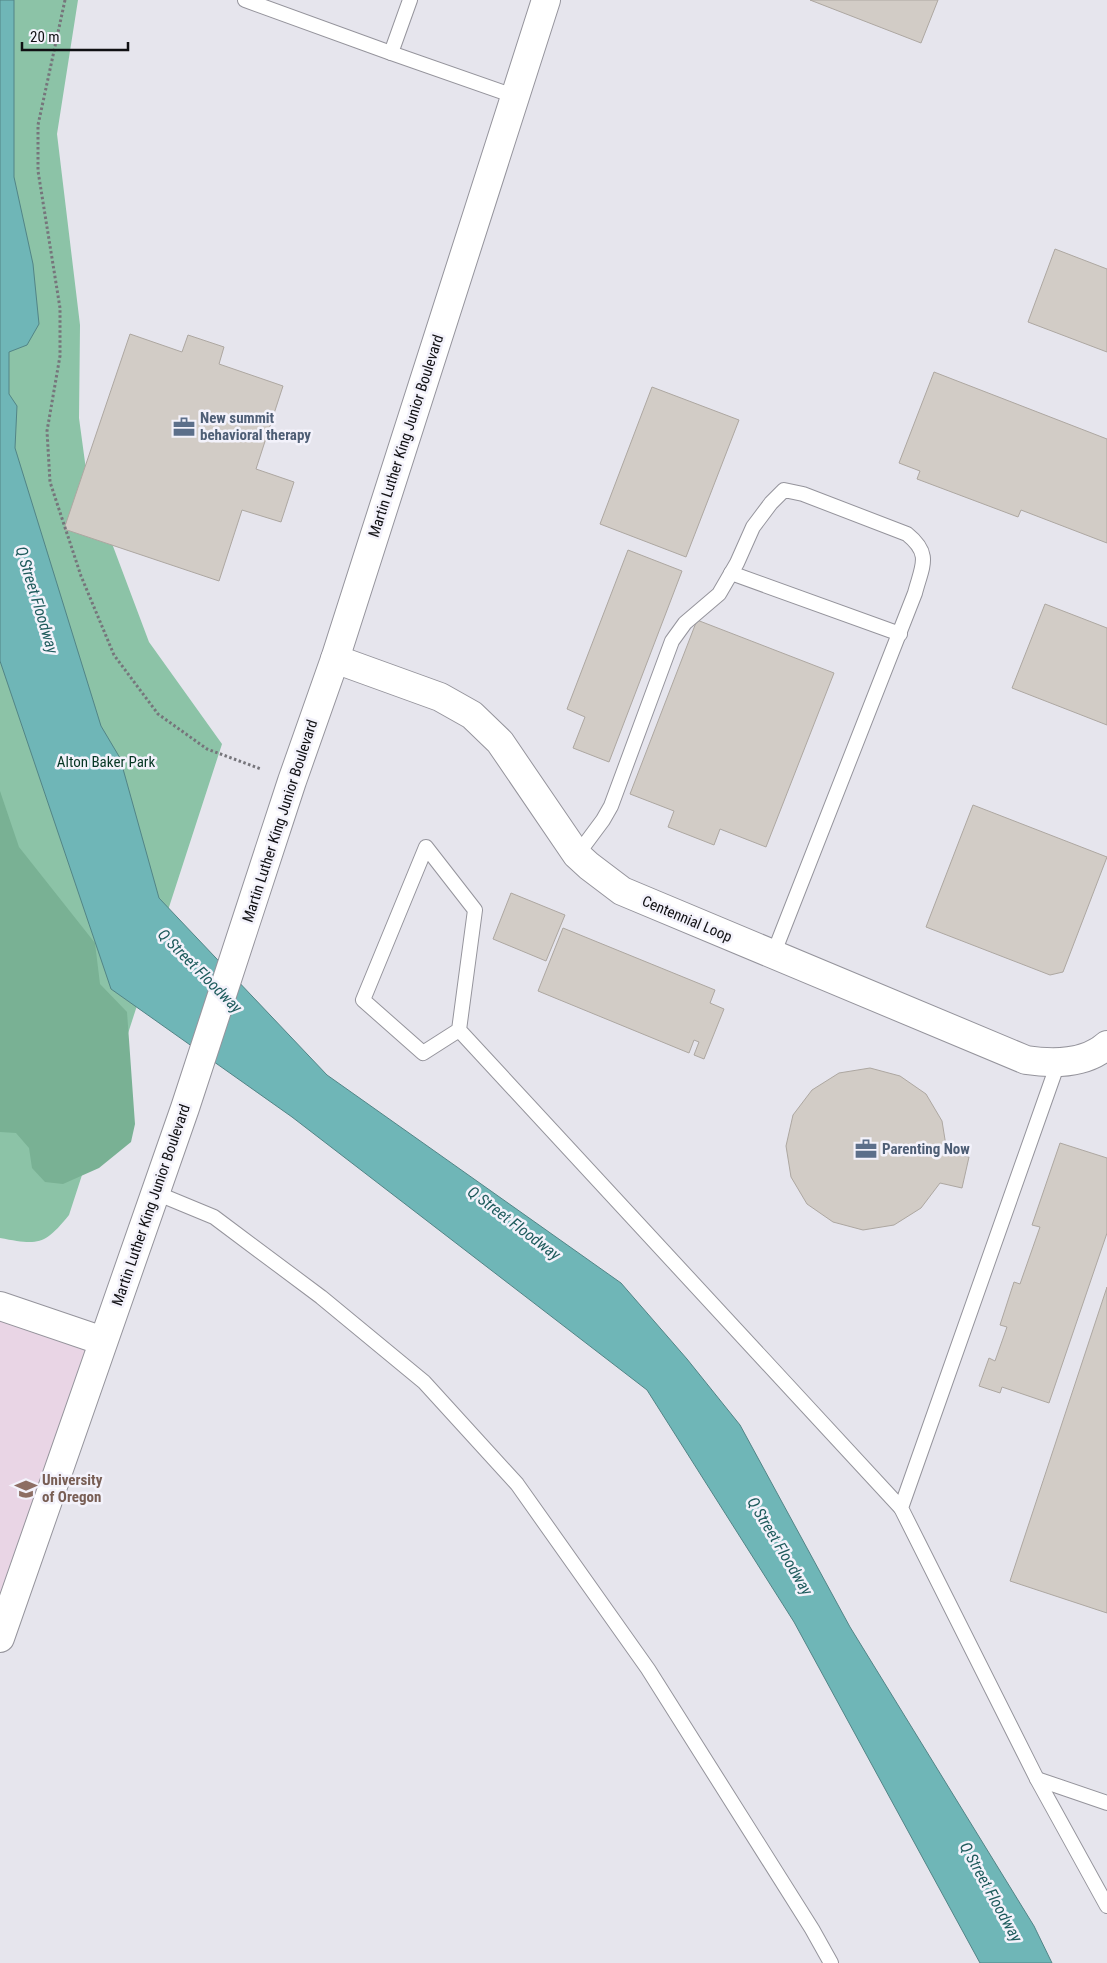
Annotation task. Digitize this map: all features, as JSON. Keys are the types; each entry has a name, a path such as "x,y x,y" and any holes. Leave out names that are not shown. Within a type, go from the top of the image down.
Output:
{"main road":[{"name":"Martin Luther King Junior Boulevard","path":"0,1638 156,1193 292,781 335,659 546,0"},
{"name":"Centennial Loop","path":"335,659 440,697 472,715 500,742 578,854 589,866 622,891 1026,1060 1058,1063 1089,1055 1107,1045"},
{"path":"0,1306 103,1341"}],"lane":[{"path":"246,0 514,96"},
{"path":"391,53 410,0"},
{"path":"578,854 604,820 611,806 672,640 685,623 719,594 753,527 771,503 784,490 803,494 907,534 919,543 924,557 915,593 773,955"},
{"path":"731,573 900,634"},
{"path":"426,847 475,910 459,1030 424,1053 363,1000 426,847"},
{"path":"459,1030 901,1508 1037,1779 1107,1906"},
{"path":"901,1508 1058,1063"},
{"path":"156,1193 214,1217 321,1297 424,1382 517,1484 648,1669 812,1929 831,1963"},
{"path":"1037,1779 1107,1803"}],"path":[{"path":"65,0 38,126 38,171 60,308 60,356 47,431 50,482 81,576 114,654 158,714 207,749 292,781"}],"shaded area":[{"name":"University of Oregon","path":"0,1306 103,1341 0,1638"}],"green space":[{"name":"Alton Baker Park","path":"0,0 78,0 57,134 80,325 79,418 87,477 149,642 222,744 69,1215 53,1233 39,1241 32,1242 0,1238"},
{"path":"0,791 19,847 95,943 100,984 127,1012 135,1124 131,1142 99,1168 63,1184 45,1182 32,1168 29,1148 16,1133 0,1132"}],"water":[{"name":"Q Street Floodway","path":"0,0 14,0 14,177 33,264 39,324 27,345 9,352 9,394 17,406 15,448 101,726 120,758 159,898 327,1075 621,1283 687,1359 740,1425 850,1627 1034,1926 1052,1963 980,1963 794,1622 647,1390 292,1117 111,989 0,661"}],"building":[{"path":"810,0 938,0 921,43"},
{"path":"1055,249 1107,269 1107,352 1028,322"},
{"name":"New summit behavioral therapy","path":"130,334 182,352 188,335 224,347 219,364 283,386 256,469 294,482 281,522 242,510 219,581 64,529"},
{"path":"934,372 1107,439 1107,543 1021,510 1018,517 917,479 920,471 899,463"},
{"path":"652,387 739,420 686,557 600,524"},
{"path":"628,550 682,571 609,762 573,748 585,717 567,709"},
{"path":"1045,604 1107,628 1107,725 1012,688"},
{"path":"697,620 834,673 766,847 720,829 714,845 668,827 674,811 630,794"},
{"path":"973,805 1107,857 1063,972 1050,975 926,927"},
{"path":"511,893 565,915 546,961 493,939"},
{"path":"563,928 715,990 710,1003 724,1009 704,1059 694,1055 699,1042 694,1040 689,1053 538,991"},
{"name":"Parenting Now","path":"870,1068 900,1076 926,1094 942,1121 947,1152 969,1157 962,1188 940,1183 921,1208 894,1225 863,1230 833,1222 807,1204 791,1177 786,1146 793,1115 812,1090 839,1073"},
{"path":"1060,1143 1107,1158 1107,1233 1049,1403 1002,1387 1000,1393 979,1386 989,1358 995,1361 1007,1327 1000,1325 1014,1282 1020,1284 1040,1227 1032,1225"},
{"path":"1107,1287 1107,1613 1010,1581"}],"place":[{"name":"New summit behavioral therapy","path":"184,427"},
{"name":"Parenting Now","path":"866,1149"},
{"name":"University of Oregon","path":"26,1489"}]}
